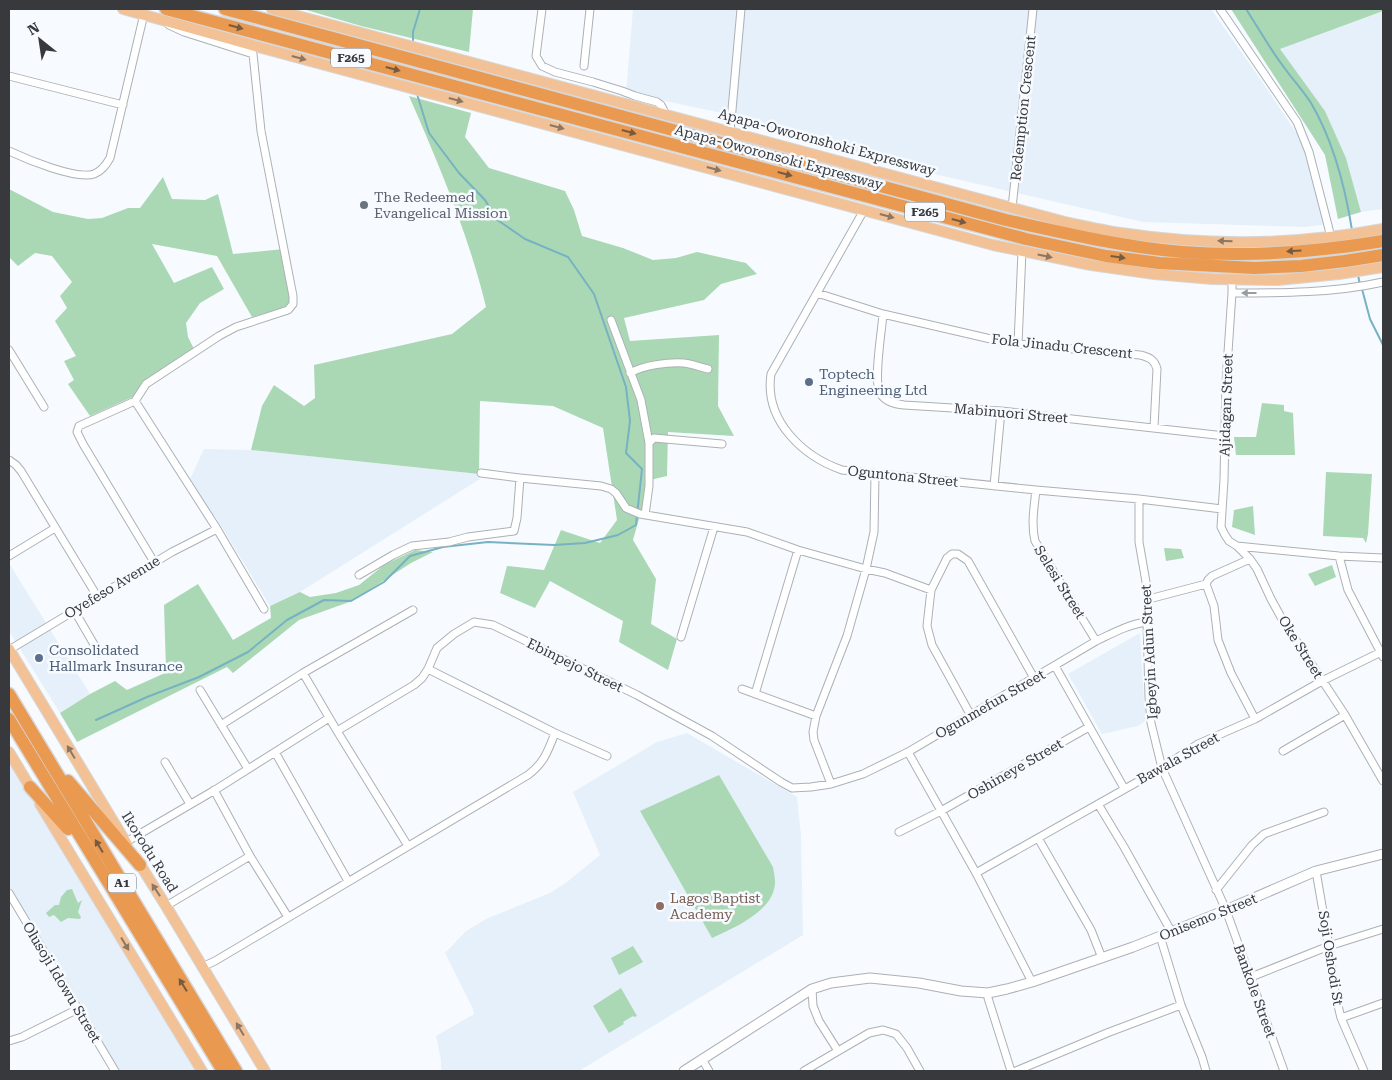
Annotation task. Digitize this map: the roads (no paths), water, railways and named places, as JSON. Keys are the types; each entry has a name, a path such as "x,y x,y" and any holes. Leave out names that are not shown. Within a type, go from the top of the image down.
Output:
{"highway":[{"name":"Apapa-Oworonsoki Expressway","path":"225,9 521,82 1006,220 1075,235 1181,252 1233,254 1343,241 1372,251"},
{"name":"Apapa-Oworonsoki Expressway","path":"165,14 188,14 1026,239 1106,256 1159,263 1255,268 1300,266 1347,267 1372,251"},
{"name":"F265","path":"1372,251 1383,241"},
{"name":"A1","path":"9,694 236,1071"},
{"name":"A1","path":"9,719 223,1071"},
{"path":"46,756 140,865"},
{"path":"30,787 87,849"}],"main road":[{"path":"123,9 144,14 165,14"},
{"name":"Apapa-Oworonshoki Expressway","path":"272,9 521,82 666,115 1065,222 1122,233 1226,242 1271,242 1331,237 1343,241"},
{"name":"Apapa-Oworonsoki Expressway","path":"165,14 185,27 993,245 1100,267 1212,279 1278,280 1347,267"},
{"path":"1383,229 1372,251 1383,267"},
{"name":"Ikorodu Road","path":"9,649 265,1071"},
{"path":"9,752 202,1071"}],"street":[{"path":"542,9 536,56 542,66 555,72 657,102 661,105 666,115"},
{"path":"584,66 590,9"},
{"path":"730,132 741,9"},
{"name":"Redemption Crescent","path":"1012,208 1033,9"},
{"path":"1220,9 1297,122 1309,152 1331,237"},
{"path":"9,151 42,165 81,174 92,174 101,170 106,165 110,158 144,14"},
{"path":"154,562 77,432 79,426 135,401 146,384 219,336 236,327 288,310 294,304 261,132 253,54 170,26 165,14"},
{"path":"9,76 123,105"},
{"name":"Oguntona Street","path":"864,210 771,374 770,394 773,406 780,422 802,448 827,465 842,470 1036,490 1139,498 1222,512"},
{"path":"1018,344 1022,251"},
{"name":"Ajidagan Street","path":"1222,512 1226,382 1232,279"},
{"path":"1232,293 1288,293 1383,282"},
{"name":"Fola Jinadu Crescent","path":"817,294 883,314 995,340 1018,344 1140,355 1151,358 1157,369 1154,428"},
{"name":"Mabinuori Street","path":"883,314 876,380 880,394 889,402 904,405 1001,411 1225,436"},
{"path":"611,320 641,400 649,443 648,486 643,514"},
{"path":"9,350 44,407"},
{"path":"630,373 637,369 658,364 684,363 708,369"},
{"path":"135,401 264,608"},
{"path":"994,486 1001,411"},
{"path":"649,443 654,438 722,444"},
{"path":"9,460 21,472 97,596"},
{"path":"481,473 601,486 611,489 616,493 626,508 643,514 748,532 798,550 885,573 931,590"},
{"path":"831,784 814,740 813,732 816,716 847,636 866,569 874,532 876,474"},
{"path":"359,575 412,546 514,531 517,518 520,478"},
{"name":"Selesi Street","path":"1036,490 1032,524 1035,542 1096,641"},
{"name":"Igbeyin Adun Street","path":"1139,498 1139,542 1149,599 1147,622 1151,723 1162,768 1226,910"},
{"name":"Oke Street","path":"1222,512 1222,527 1225,535 1229,541 1238,546 1257,569 1271,599 1345,715 1383,781"},
{"path":"681,637 714,527"},
{"path":"9,556 55,528"},
{"name":"Oyefeso Avenue","path":"9,649 154,562 216,529"},
{"path":"1238,546 1339,556 1383,558"},
{"path":"755,694 798,550"},
{"path":"970,714 932,645 927,626 931,590 947,558 952,554 958,554 968,561 1034,678"},
{"path":"1339,556 1348,590 1382,653"},
{"path":"1149,599 1206,584 1212,576 1250,559"},
{"path":"1206,584 1214,606 1218,640 1231,673 1255,719"},
{"path":"74,610 99,653"},
{"path":"221,725 303,673 413,610"},
{"name":"Ebinpejo Street","path":"337,731 414,685 428,670 437,648 454,634 474,622 493,625 637,695 712,736 792,788 831,784"},
{"name":"Ogunmefun Street","path":"831,784 863,774 908,752 1096,641 1138,622 1147,622"},
{"name":"Bawala Street","path":"976,873 1162,768 1198,744 1255,719 1322,681 1382,653"},
{"path":"1054,666 1124,788"},
{"path":"428,670 555,733 607,756"},
{"path":"303,673 408,846"},
{"path":"742,689 816,716"},
{"path":"200,690 248,769"},
{"path":"1283,751 1345,715"},
{"path":"126,842 329,718"},
{"name":"Oshineye Street","path":"899,832 940,811 1088,727"},
{"path":"202,967 532,772 543,760 555,733"},
{"path":"275,752 348,882"},
{"path":"908,752 976,873 1032,982"},
{"path":"165,762 190,804"},
{"path":"214,790 250,856 288,917"},
{"path":"1098,804 1171,931"},
{"path":"1216,890 1252,845 1264,834 1324,812"},
{"path":"1038,838 1091,930 1102,958"},
{"name":"Onisemo Street","path":"684,1071 812,989 831,982 870,978 919,983 961,992 988,993 1032,982 1102,958 1226,910 1316,871 1383,854"},
{"path":"166,906 250,856"},
{"name":"Soji Oshodi St","path":"1316,871 1335,994 1341,1018 1364,1071"},
{"name":"Olusoji Idowu Street","path":"9,893 115,1071"},
{"name":"Bankole Street","path":"1226,910 1284,1071"},
{"path":"1251,976 1329,946 1383,929"},
{"path":"1160,936 1181,1005 1206,1071"},
{"path":"812,989 813,1006 838,1051"},
{"path":"988,993 1011,1071"},
{"path":"1341,1018 1383,1003"},
{"path":"1016,1071 1181,1005"},
{"path":"9,1041 22,1037 78,1009"},
{"path":"804,1071 869,1033 883,1030 896,1034 907,1048 920,1071"},
{"path":"702,1059 708,1071"}],"waterway":[{"path":"413,43 413,32 420,9"},
{"path":"1246,9 1275,55 1308,99 1319,118 1338,165 1352,230"},
{"path":"96,720 147,697 199,677 248,652 287,620 324,600 351,601 384,582 410,556 443,547 488,542 554,545 585,543 618,535 636,525 642,469 626,453 630,421 626,387 594,294 568,257 525,239 496,219 485,200 459,173 429,133 417,94"},
{"path":"1358,275 1360,285"},
{"path":"1362,289 1370,319 1383,345"}],"place":[{"name":"The Redeemed Evangelical Mission","path":"364,205"},
{"name":"Toptech Engineering Ltd","path":"809,382"},
{"name":"Consolidated Hallmark Insurance","path":"39,658"},
{"name":"Lagos Baptist Academy","path":"660,906"}]}
